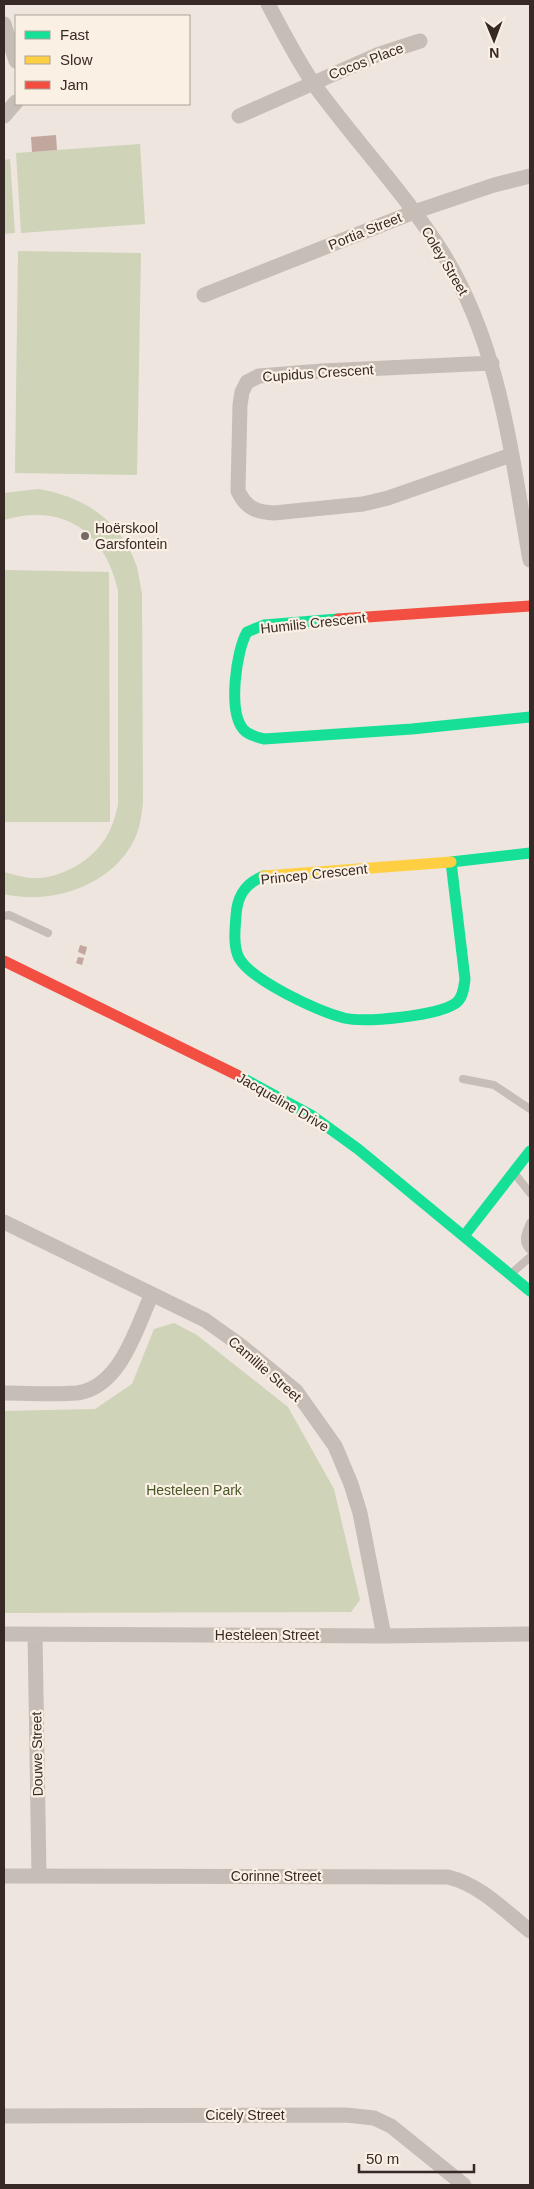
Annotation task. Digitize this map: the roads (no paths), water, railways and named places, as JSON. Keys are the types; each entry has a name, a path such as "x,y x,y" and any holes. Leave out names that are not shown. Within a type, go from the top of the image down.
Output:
{"street":[{"name":"Coley Street","path":"268,4 313,82 414,212 444,255 461,286 475,316 492,363 502,403 530,560"},
{"path":"4,24 15,57"},
{"name":"Cocos Place","path":"239,116 377,55 420,41"},
{"path":"4,116 15,103"},
{"name":"Portia Street","path":"204,295 414,212 494,185 530,176"},
{"name":"Cupidus Crescent","path":"492,363 259,376 248,382 242,392 238,491 243,501 251,509 261,512 274,513 363,504 511,455"},
{"name":"Humilis Crescent","path":"530,606 284,623 266,625 249,630 242,639 238,651 237,701 237,717 242,728 253,736 264,739 530,717"},
{"name":"Princep Crescent","path":"450,862 465,979 464,990 460,998 447,1008 370,1021 344,1018 272,986 255,975 240,960 236,942 237,902 246,884 254,879 265,876 450,862 530,853"},
{"name":"Jacqueline Drive","path":"4,961 272,1092 310,1115 358,1149 530,1291"},
{"path":"464,1236 530,1151"},
{"name":"Camillie Street","path":"4,1222 205,1320 296,1391 335,1446 351,1484 360,1512 384,1636"},
{"path":"4,1393 78,1393 106,1381 121,1360 152,1294"},
{"name":"Hesteleen Street","path":"4,1634 384,1636 530,1634"},
{"name":"Douwe Street","path":"35,1634 39,1875"},
{"name":"Corinne Street","path":"4,1876 448,1877 464,1881 482,1892 530,1931"},
{"name":"Cicely Street","path":"4,2116 346,2115 374,2118 391,2126 464,2185"}],"lane":[{"path":"4,916 9,915 48,933"},
{"path":"463,1079 494,1084 530,1109"},
{"path":"513,1173 530,1193"},
{"path":"530,1222 524,1239 526,1246 530,1250"},
{"path":"510,1275 530,1257"}],"place":[{"name":"Hoërskool Garsfontein","path":"85,536"}],"park label":[{"name":"Hesteleen Park","path":"194,1490"}]}
